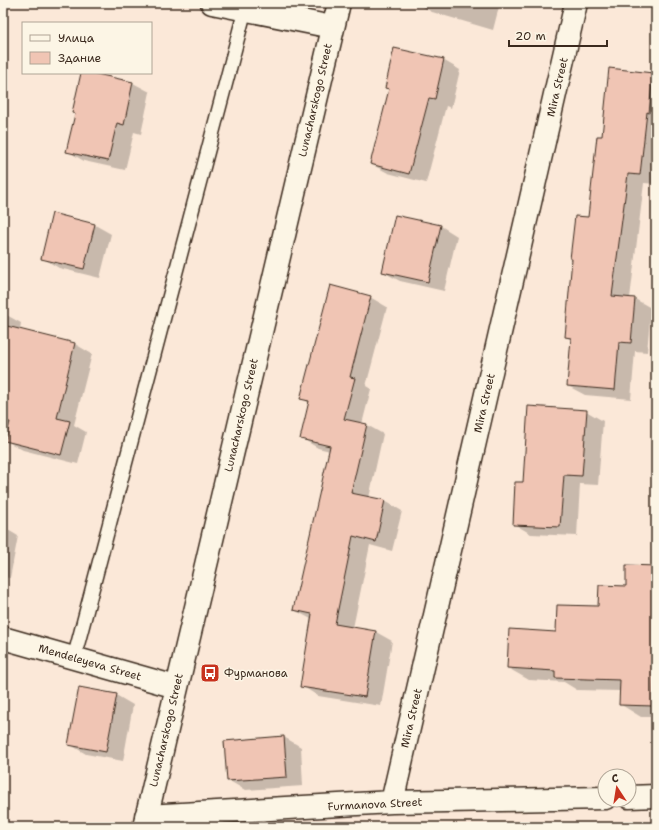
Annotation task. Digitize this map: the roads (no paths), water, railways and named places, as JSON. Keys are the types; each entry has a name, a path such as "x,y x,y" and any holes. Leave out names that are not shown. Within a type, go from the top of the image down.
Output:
{"street":[{"path":"212,3 332,27"},
{"name":"Lunacharskogo Street","path":"145,822 332,27 339,3"},
{"name":"Mira Street","path":"392,802 576,3"},
{"name":"Mendeleyeva Street","path":"3,638 176,687"},
{"path":"637,797 656,796"},
{"name":"Furmanova Street","path":"145,822 392,802 597,798"}],"lane":[{"path":"74,658 245,10"}],"place":[{"name":"Фурманова","path":"210,673"}]}
